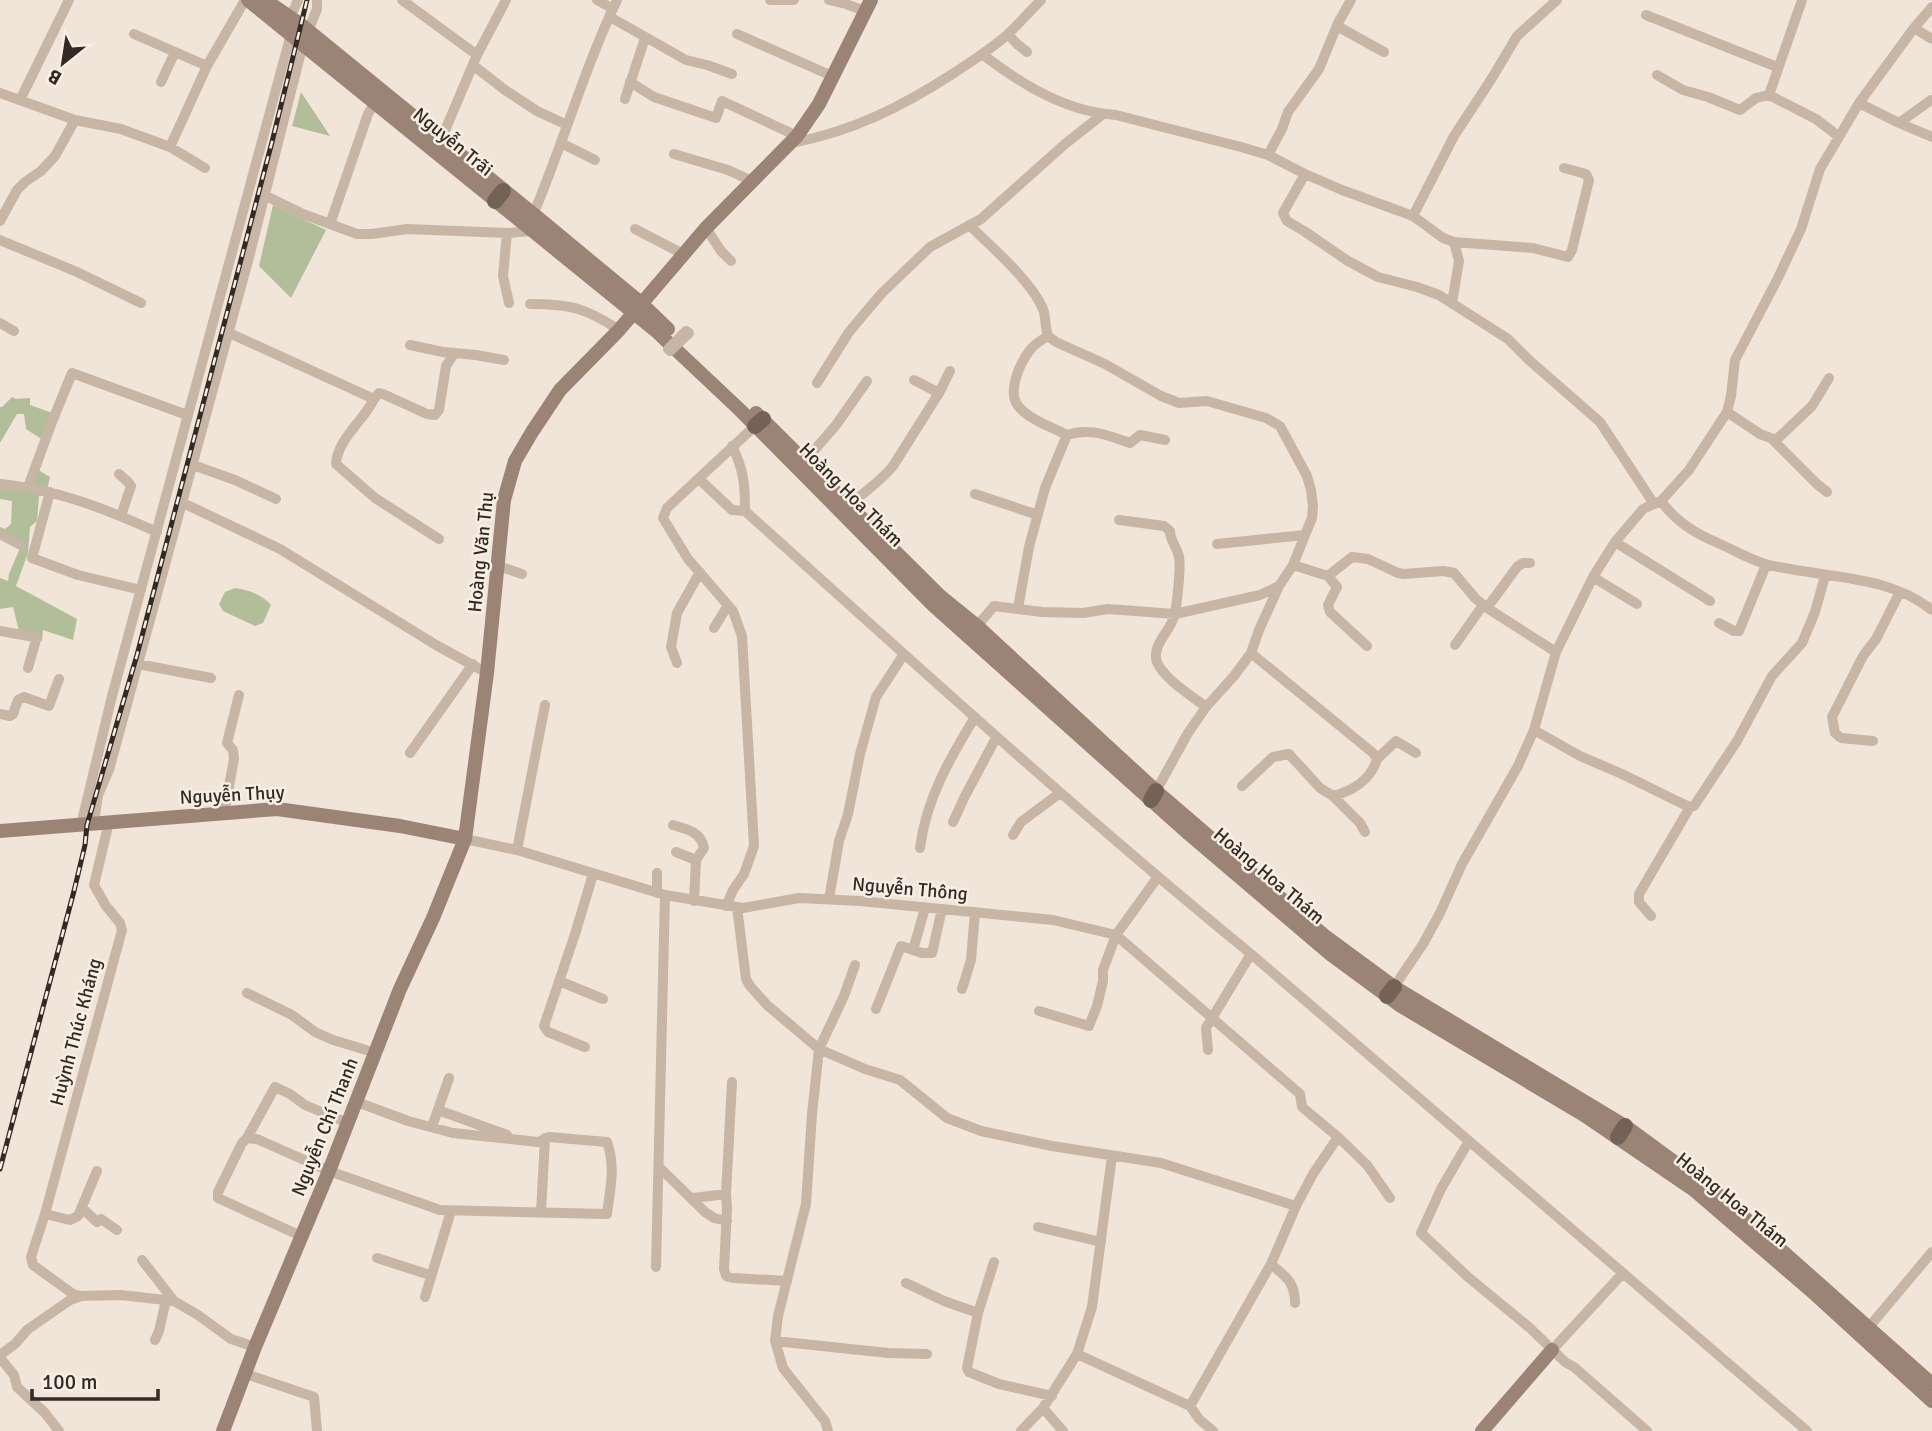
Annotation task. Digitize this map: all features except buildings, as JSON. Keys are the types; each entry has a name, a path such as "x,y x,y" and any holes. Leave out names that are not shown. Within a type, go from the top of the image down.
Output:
{"main road":[{"name":"Nguyễn Trãi","path":"247,0 291,34 305,38 441,140 531,231 638,309"},
{"name":"Nguyễn Trãi","path":"265,0 290,18 305,38 375,102 499,196 533,215 638,309"},
{"name":"Hoàng Văn Thụ","path":"465,839 487,673 504,500 515,461 560,390 638,309 706,228 793,139 819,104 868,6"},
{"name":"Hoàng Hoa Thám","path":"638,309 759,422 805,461 940,596 977,626 1153,796"},
{"name":"Hoàng Hoa Thám","path":"759,422 933,605 1329,953 1584,1115 1621,1132 1719,1195 1932,1384"},
{"name":"Nguyễn Thụy","path":"0,831 277,809 400,826 465,839"},
{"name":"Nguyễn Chí Thanh","path":"223,1431 255,1347 330,1171 400,989 465,839"},
{"name":"Hoàng Hoa Thám","path":"1621,1132 1730,1220 1932,1401"},
{"path":"1482,1431 1552,1350"}],"street":[{"path":"20,100 69,0"},
{"path":"170,147 207,66 247,0"},
{"path":"290,18 298,0"},
{"path":"95,823 99,795 109,770 193,465 305,38 317,9 317,0"},
{"path":"402,0 477,55"},
{"path":"441,140 477,55 506,0"},
{"path":"597,0 613,9 645,38 686,60 732,74"},
{"path":"770,0 794,0"},
{"path":"829,0 868,6"},
{"path":"630,82 654,97 716,118 722,101 793,139 815,139 862,124 912,100 1008,34 1041,0"},
{"path":"1268,155 1288,112 1319,69 1351,0"},
{"path":"1413,216 1454,136 1517,36 1557,0"},
{"path":"1769,95 1802,0"},
{"path":"1391,992 1423,944 1462,864 1518,766 1534,730 1556,652 1593,577 1615,542 1643,509 1657,502 1689,470 1727,412 1735,360 1801,229 1820,169 1859,103 1932,7"},
{"path":"533,215 613,9"},
{"path":"1646,15 1777,67"},
{"path":"1337,26 1384,52"},
{"path":"1914,28 1932,39"},
{"path":"134,34 207,66"},
{"path":"95,823 91,778 291,34"},
{"path":"737,34 832,76"},
{"path":"1008,34 1027,52"},
{"path":"625,99 645,38"},
{"path":"160,82 175,52"},
{"path":"982,54 1014,79 1076,107 1268,155 1305,174 1413,216 1443,238 1454,242 1533,248 1568,257 1590,180 1586,174 1564,167"},
{"path":"474,66 537,111 567,125"},
{"path":"1657,75 1684,90 1740,110 1752,100 1769,95 1816,120 1838,136"},
{"path":"0,93 75,120 121,129 170,147 205,167"},
{"path":"1899,123 1931,100"},
{"path":"330,224 368,114 375,102"},
{"path":"1859,103 1932,137"},
{"path":"817,383 849,332 881,294 930,247 981,219 1103,114"},
{"path":"0,221 17,190 55,156 75,120"},
{"path":"561,143 595,160"},
{"path":"674,154 728,170 752,181"},
{"path":"1305,174 1283,213 1287,221 1348,261 1378,277 1439,295 1508,339 1600,422 1657,502 1671,516 1700,535 1766,565 1857,579 1900,592 1932,610"},
{"path":"264,195 303,215 357,233 372,234 407,229 507,233 531,231"},
{"path":"969,225 1033,293 1043,308 1048,336 1056,342 1105,364 1174,401 1206,401 1266,418 1280,426 1307,476 1313,506 1312,518 1293,565 1279,586 1259,630 1251,653 1206,707 1172,759 1153,796"},
{"path":"706,228 731,261"},
{"path":"635,229 683,254"},
{"path":"507,233 503,276 509,303"},
{"path":"0,240 77,272 141,303"},
{"path":"1452,303 1459,261 1454,242"},
{"path":"530,303 580,308 619,330"},
{"path":"0,323 14,331"},
{"path":"227,332 374,399"},
{"path":"1048,336 1030,350 1020,368 1014,388 1014,400 1019,408 1031,417 1068,435"},
{"path":"410,345 504,360"},
{"path":"439,539 375,498 336,464 337,455 350,433 379,393 435,415 439,410 446,366 454,354"},
{"path":"850,505 893,466 950,371"},
{"path":"28,487 72,373 187,415"},
{"path":"1773,440 1781,437 1812,406 1829,377"},
{"path":"914,380 939,393"},
{"path":"805,461 836,425 867,381"},
{"path":"1727,412 1773,440 1827,492"},
{"path":"759,422 667,508 663,517 688,559 733,611 742,636 754,846 744,874 733,890 731,906 746,979 750,986 767,1005 819,1049 865,1069 900,1080 947,1118 961,1124 981,1131 1161,1163 1296,1206"},
{"path":"1018,608 1045,488 1068,435 1079,430 1130,443 1140,435 1165,440"},
{"path":"732,446 741,465 745,484 745,511"},
{"path":"193,465 276,499"},
{"path":"119,474 131,486 121,516"},
{"path":"699,479 732,510 745,511 1060,793 1807,1431"},
{"path":"0,484 28,487 86,502 157,532"},
{"path":"50,492 32,558 78,575 141,590"},
{"path":"975,494 1038,515"},
{"path":"181,502 280,550 487,673"},
{"path":"1119,520 1169,529 1180,564 1175,614 1160,643 1156,654 1157,662 1164,673 1206,707"},
{"path":"0,534 21,545"},
{"path":"1217,544 1305,535"},
{"path":"1615,542 1710,601"},
{"path":"1328,576 1352,557 1368,559 1398,573 1449,571 1458,576 1485,606 1556,652"},
{"path":"1455,645 1517,567 1530,563"},
{"path":"1293,565 1328,576 1336,587 1328,605 1330,612 1367,646"},
{"path":"1719,623 1738,631 1766,565"},
{"path":"498,566 522,573"},
{"path":"677,663 671,647 677,612 700,572"},
{"path":"1651,916 1639,902 1639,894 1690,807 1694,806 1725,760 1772,676 1802,643 1815,612 1825,576"},
{"path":"1593,577 1637,604"},
{"path":"977,626 994,606 1042,612 1083,613 1108,609 1175,614 1260,595 1279,586"},
{"path":"1873,741 1841,738 1835,733 1832,717 1900,592"},
{"path":"714,628 729,605"},
{"path":"0,631 34,637 36,645 28,668"},
{"path":"1251,653 1377,759"},
{"path":"829,899 841,834 876,697 904,654"},
{"path":"138,664 211,678"},
{"path":"410,753 473,664"},
{"path":"0,714 13,714 18,700 24,697 49,706 59,679"},
{"path":"224,813 234,759 233,750 227,743 239,695"},
{"path":"517,850 545,705"},
{"path":"920,848 937,784 975,717"},
{"path":"1534,730 1580,756 1690,807"},
{"path":"953,822 996,737"},
{"path":"1333,796 1363,783 1377,759 1396,741 1416,752"},
{"path":"1242,786 1273,757 1289,754 1320,788 1333,796 1360,823 1364,832"},
{"path":"1013,835 1021,821 1060,793"},
{"name":"Huỳnh Thúc Kháng","path":"81,1296 73,1294 40,1271 33,1265 31,1257 122,930 94,885 95,823"},
{"path":"673,825 698,835 703,841 704,848 696,860 694,901"},
{"name":"Nguyễn Thông","path":"465,839 517,850 661,894 694,901 743,908 799,898 829,899 1053,920 1116,935 1300,1094 1302,1107 1367,1165 1390,1198"},
{"path":"676,852 696,860"},
{"path":"656,1267 661,894 657,873"},
{"path":"585,1047 544,1028 593,874"},
{"path":"1038,1011 1089,1026 1097,1006 1103,970 1116,935 1157,877"},
{"path":"913,950 925,908"},
{"path":"876,1009 901,946 922,953 932,953 942,909"},
{"path":"962,989 971,960 975,912"},
{"path":"1208,1050 1205,1034 1212,1017 1251,954"},
{"path":"828,1431 825,1421 783,1368 775,1341 778,1316 806,1204 819,1049 844,996 855,965"},
{"path":"559,981 603,999"},
{"path":"247,993 292,1015 315,1032 376,1053"},
{"path":"432,1128 449,1078"},
{"path":"732,1082 724,1269 726,1276 733,1278 787,1281"},
{"path":"301,1236 218,1198 218,1192 242,1143 275,1087 304,1105 348,1123"},
{"path":"247,1138 257,1139 330,1171 440,1210 607,1214 613,1157 607,1142 545,1138 538,1142 453,1133 408,1122 357,1102"},
{"path":"438,1110 524,1140"},
{"path":"1190,1406 1271,1264 1313,1174 1338,1137"},
{"path":"541,1212 545,1138"},
{"path":"1469,1141 1441,1189 1421,1233 1468,1277 1647,1431"},
{"path":"1021,1431 1052,1396 1077,1354 1092,1307 1112,1156"},
{"path":"659,1167 705,1212 714,1218 727,1221"},
{"path":"45,1214 70,1220 78,1216 97,1171"},
{"path":"693,1198 726,1194"},
{"path":"82,1208 97,1222 101,1219 117,1230"},
{"path":"425,1297 451,1211"},
{"path":"1038,1227 1101,1242"},
{"path":"1869,1327 1932,1252"},
{"path":"377,1258 430,1275"},
{"path":"142,1260 170,1301"},
{"path":"995,1262 978,1313 967,1368 969,1372 999,1384 1052,1396"},
{"path":"1271,1264 1290,1281 1295,1290 1295,1303"},
{"path":"1552,1350 1623,1273"},
{"path":"905,1283 978,1313"},
{"path":"59,1431 45,1413 17,1387 14,1375 0,1356 27,1330 70,1300 81,1296 121,1294 170,1301 198,1315 231,1339 255,1347"},
{"path":"155,1340 170,1301"},
{"path":"775,1341 888,1353 927,1354"},
{"path":"1077,1354 1190,1406 1199,1419 1213,1431"},
{"path":"246,1374 314,1398 317,1431"},
{"path":"1043,1408 1063,1431"}],"green space":[{"path":"301,92 330,136 292,126"},
{"path":"273,205 326,230 291,298 259,266"},
{"path":"12,397 30,398 30,405 55,414 46,442 26,429 24,414 17,414 0,443 0,407"},
{"path":"35,468 50,477 48,486 53,494 39,496 37,521 30,527 28,553 16,586 77,619 73,640 43,630 42,641 20,635 13,607 0,609 0,578 8,581 20,548 0,536 0,527 5,529 11,524 12,501 0,499 0,479 14,481 22,489"},
{"path":"235,588 255,593 271,605 263,623 255,626 223,611 219,604 225,592"}],"railway":[{"path":"0,1169 74,891 87,825 137,655 307,0"}]}
